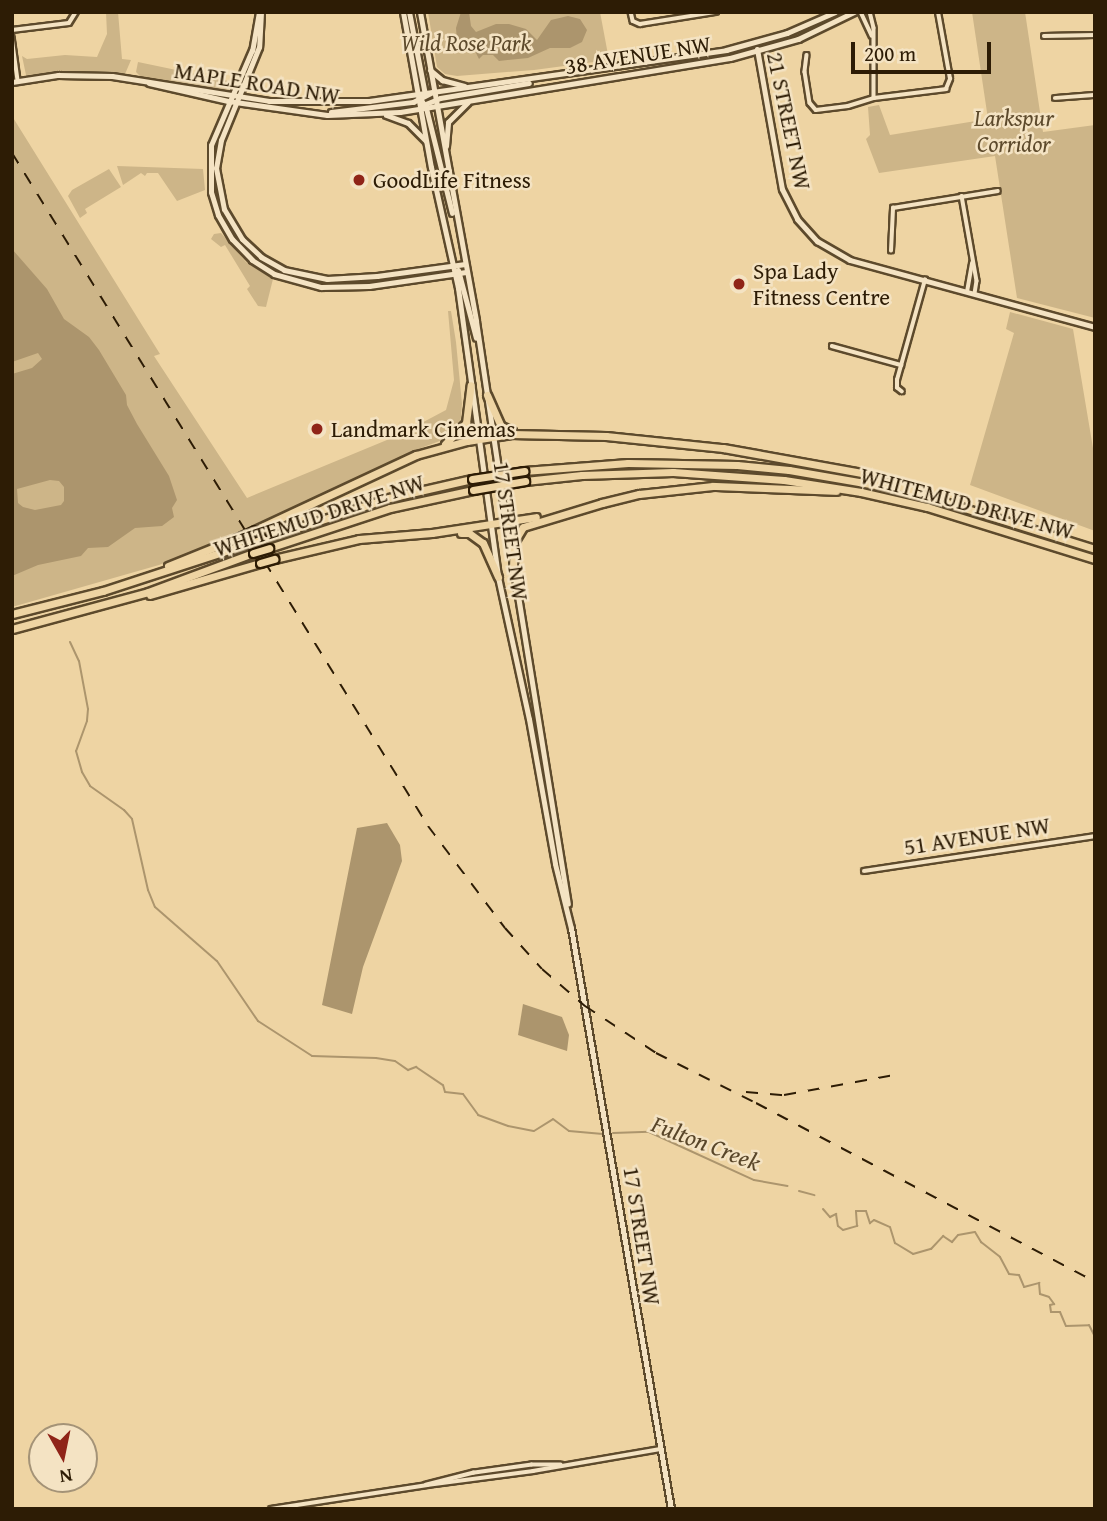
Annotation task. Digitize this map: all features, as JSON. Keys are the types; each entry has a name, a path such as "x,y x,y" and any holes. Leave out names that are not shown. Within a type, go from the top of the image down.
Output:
{"highway":[{"path":"442,447 466,423 471,385"},
{"path":"487,395 502,428 527,433"},
{"path":"103,591 242,536 398,463 442,447 493,436 527,433 639,438 747,451 862,473 930,497"},
{"name":"WHITEMUD DRIVE NW","path":"12,614 103,591 389,498 472,479 524,471 628,463 737,465 862,481 965,507 1095,549"},
{"name":"WHITEMUD DRIVE NW","path":"12,629 105,605 390,508 525,481 582,475 673,472 784,480 861,492 962,517 1095,559"},
{"path":"105,605 359,539 506,523 639,494 713,486 861,492"},
{"path":"513,568 514,542 523,527 602,503"},
{"path":"432,533 469,533 477,538 489,552 498,577"}],"main road":[{"path":"260,12 259,47 211,145 211,192 226,231 252,260 281,278 333,288 369,286 460,273"},
{"path":"406,12 432,141 459,236"},
{"path":"420,12 434,92"},
{"name":"38 AVENUE NW","path":"426,101 434,92 552,77 755,43 835,12"},
{"name":"38 AVENUE NW","path":"426,101 474,100 758,52 798,39 854,12"},
{"name":"21 STREET NW","path":"755,43 777,169 787,203 817,241 850,260 1095,327"},
{"path":"430,70 442,80 467,87"},
{"name":"MAPLE ROAD NW","path":"15,81 58,75 131,78 310,113 344,116 383,114 426,101"},
{"path":"310,113 426,101 552,77"},
{"path":"233,99 218,150 219,190 233,226 261,257 291,272 336,279 464,264"},
{"name":"MAPLE ROAD NW","path":"233,99 326,103 426,101"},
{"path":"445,157 448,121 463,104 474,100"},
{"name":"17 STREET NW","path":"426,101 426,142 453,265 460,273 482,357 571,928 671,1509"},
{"name":"17 STREET NW","path":"426,101 445,157 464,264 460,273 471,385 498,577 529,719 555,864 571,928"},
{"path":"383,114 408,123 426,142"}],"street":[{"path":"12,30 72,21 76,12"},
{"path":"631,12 633,21 640,24 716,12"},
{"path":"861,12 873,37"},
{"path":"870,12 874,98"},
{"path":"807,55 806,77 810,106 814,110 842,107 874,98 893,98 948,88 950,79 938,12"},
{"path":"1044,36 1095,35"},
{"path":"12,37 15,81"},
{"path":"1055,98 1095,95"},
{"path":"891,251 892,209 998,191"},
{"path":"962,196 977,281 975,294"},
{"path":"967,292 972,261"},
{"path":"902,392 897,386 901,365 925,280"},
{"path":"832,346 901,365"},
{"name":"51 AVENUE NW","path":"864,871 1095,836"},
{"path":"271,1509 427,1485 474,1473 532,1465 561,1465 660,1449"}],"green space":[{"path":"106,12 118,12 122,59 131,60 125,74 71,72 26,75 22,56 27,59 65,55 97,57 107,34"},
{"name":"Wild Rose Park","path":"428,12 600,12 609,60 534,70 457,76 445,74 437,67"},
{"name":"Larkspur Corridor","path":"972,12 1025,12 1043,132 1095,125 1095,318 1017,298 995,156 879,173 866,139 870,135 868,107 879,105 890,135 988,119"},
{"path":"138,62 229,81 236,79 228,92 141,77 136,72"},
{"path":"12,116 160,354 154,356 247,498 399,435 446,410 454,380 448,311 451,311 456,342 462,404 460,428 448,438 418,449 229,538 159,565 12,607"},
{"path":"117,166 203,169 205,190 177,201 158,173 147,173 145,176 141,173 123,185"},
{"path":"109,169 121,187 85,209 87,213 80,218 68,196 72,190"},
{"path":"221,233 246,262 273,279 266,307 258,306 247,289 250,286 225,245 221,247 211,239 214,234"},
{"path":"1010,312 1073,329 1095,460 1095,531 970,485 1014,333 1006,329"}],"shaded area":[{"path":"461,12 469,12 471,26 476,32 496,24 509,24 526,29 537,40 551,20 568,16 580,19 587,30 582,42 570,48 550,48 528,58 499,61 493,55 483,55 479,59 474,49 464,51 457,41 456,28"},
{"path":"12,249 47,289 64,319 89,337 99,350 126,395 127,405 137,424 169,476 177,500 172,508 174,517 162,526 135,528 108,547 88,548 81,556 38,565 12,576 12,374 32,368 42,359 38,353 12,362","holes":["50,480 59,481 64,487 64,501 61,505 35,510 18,503 17,489"]},
{"path":"387,823 400,845 402,861 363,967 352,1014 322,1005 357,828"},
{"path":"523,1004 562,1017 569,1035 567,1051 518,1035"}],"waterway":[{"name":"Fulton Creek","path":"70,642 79,661 88,709 87,721 76,751 82,772 90,786 124,810 132,819 148,890 155,907 217,961 258,1021 312,1056 376,1058 395,1061 408,1070 416,1067 443,1085 445,1092 463,1094 478,1115 508,1126 534,1131 553,1119 569,1131 603,1134"},
{"name":"Fulton Creek","path":"613,1133 649,1132 754,1180 787,1186"},
{"name":"Fulton Creek","path":"799,1191 814,1195"},
{"name":"Fulton Creek","path":"823,1209 830,1217 836,1214 838,1226 843,1230 857,1226 856,1211 866,1211 870,1223 874,1220 890,1227 895,1243 913,1254 931,1249 943,1236 952,1242 958,1235 975,1232 981,1242 1000,1257 1009,1274 1019,1275 1024,1287 1039,1283 1040,1294 1049,1297 1054,1304 1050,1305 1051,1312 1060,1312 1066,1326 1089,1325 1095,1337"}],"railway":[{"path":"12,153 428,826 505,928 542,969 585,1006 656,1053 1095,1282"},
{"path":"746,1092 784,1095 894,1075"}],"place":[{"name":"GoodLife Fitness","path":"359,180"},
{"name":"Spa Lady Fitness Centre","path":"739,284"},
{"name":"Landmark Cinemas","path":"317,429"}]}
